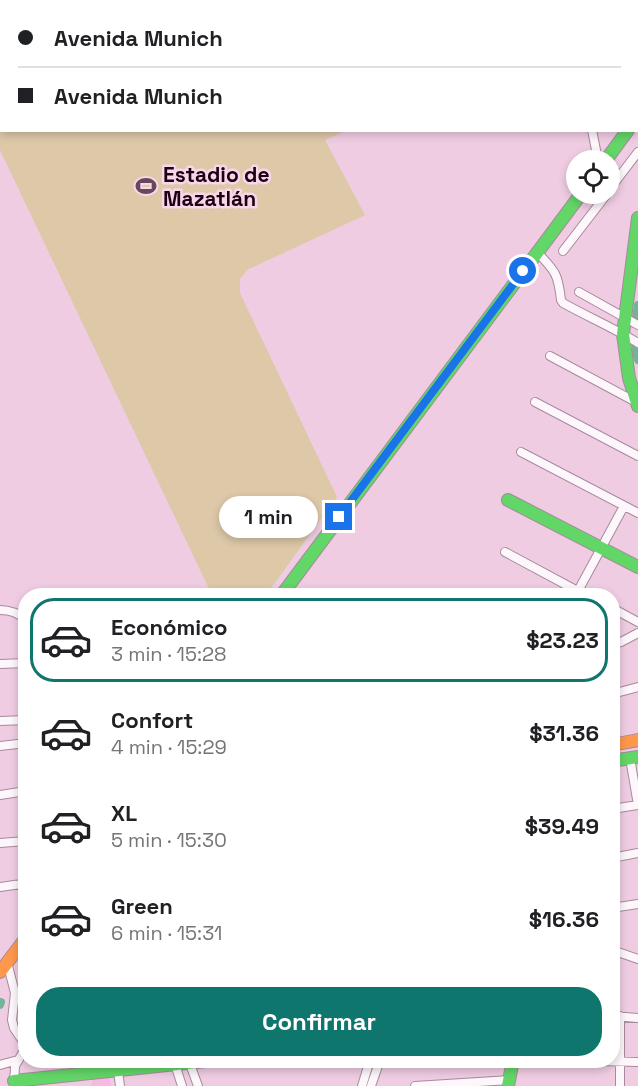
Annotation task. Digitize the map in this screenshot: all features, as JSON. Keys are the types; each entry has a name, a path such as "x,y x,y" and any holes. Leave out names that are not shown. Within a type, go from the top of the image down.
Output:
{"street":[{"path":"592,132 596,150"},
{"path":"613,150 627,132"},
{"path":"620,176 638,152"},
{"path":"287,588 573,204"},
{"path":"563,251 599,204"},
{"path":"637,404 626,361 623,334 638,218"},
{"path":"537,252 555,271 563,303 638,343"},
{"path":"579,292 638,326"},
{"path":"550,356 637,404"},
{"path":"535,402 638,456"},
{"path":"521,452 638,513"},
{"path":"508,500 638,567"},
{"path":"580,588 624,506"},
{"path":"505,552 572,588"},
{"path":"0,610 9,610 18,614"},
{"path":"620,612 638,622"},
{"path":"620,641 638,633"},
{"path":"0,664 18,663"},
{"path":"620,692 638,687"},
{"path":"0,721 18,720"},
{"path":"620,744 638,740"},
{"path":"0,746 18,744"},
{"path":"620,808 638,805 634,758"},
{"path":"0,795 18,792"},
{"path":"0,843 18,842"},
{"path":"620,856 638,853"},
{"path":"0,887 18,882"},
{"path":"620,907 638,904"},
{"path":"18,949 4,967 18,999"},
{"path":"620,953 638,959"},
{"path":"15,993 12,1020 18,1034"},
{"path":"620,1016 638,1018"},
{"path":"0,1065 18,1060"},
{"path":"18,1060 15,1066 14,1083 137,1068"},
{"path":"620,1086 620,1062 638,1062"},
{"path":"177,1068 182,1086"},
{"path":"192,1068 198,1086"},
{"path":"362,1086 368,1068"},
{"path":"371,1086 377,1068"},
{"path":"415,1086 509,1083 512,1068"},
{"path":"118,1071 120,1086"}],"shaded area":[{"path":"0,132 343,132 325,140 365,215 247,270 240,279 240,293 337,497 271,588 209,588 0,150"},
{"path":"110,1076 111,1086 90,1086 94,1077"}],"waterway":[{"path":"636,318 638,305"},
{"path":"636,346 638,360"}],"traffic: fast":[{"path":"613,150 627,132"},
{"path":"287,588 574,204"},
{"path":"638,218 623,334 629,378 638,406"},
{"path":"508,500 638,567"},
{"path":"620,760 638,757"},
{"path":"14,1081 138,1068"},
{"path":"508,1086 511,1068"}],"traffic: slow":[{"path":"620,743 638,740"},
{"path":"0,972 18,948"}],"place":[{"name":"Estadio de Mazatlán","path":"146,186"}],"route":[{"path":"339,517 523,271"}]}
